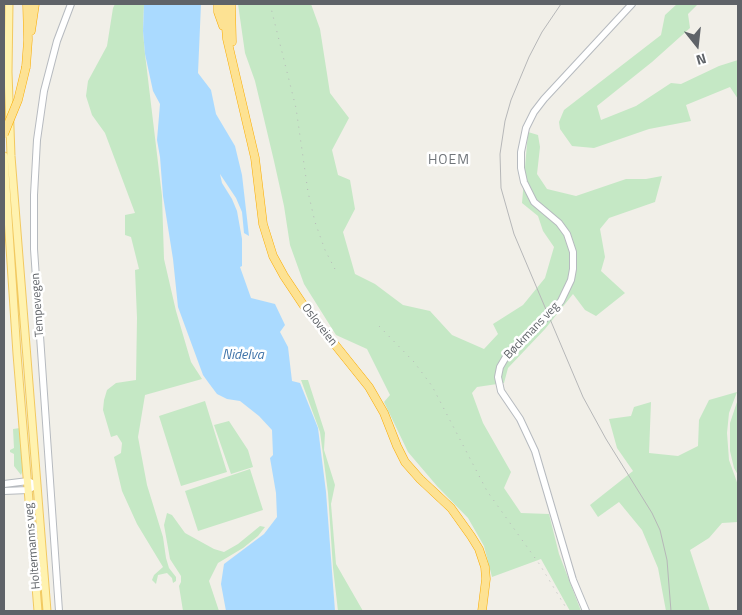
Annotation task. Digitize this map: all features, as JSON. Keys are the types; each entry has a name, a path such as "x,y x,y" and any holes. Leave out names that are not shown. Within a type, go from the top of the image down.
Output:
{"highway":[{"path":"4,134 18,100 26,66 28,40 27,4"},
{"path":"28,40 36,4"},
{"path":"218,4 218,12 228,39"},
{"name":"Osloveien","path":"224,4 231,56 255,158 263,224 273,256 308,311 369,387 384,413 405,462 450,508 479,549 485,568 486,580 482,611"},
{"path":"230,4 232,25 231,56"}],"main road":[{"name":"Holtermanns veg","path":"9,4 10,140 47,611"},
{"name":"Tempevegen","path":"59,611 34,249 34,195 37,140 44,91 71,4"},
{"name":"Bøckmans veg","path":"586,611 573,580 535,451 520,419 501,391 498,376 500,366 507,355 561,301 571,280 573,269 573,252 567,234 559,223 534,202 524,182 521,168 521,152 526,128 534,112 544,99 632,4"},
{"name":"Holtermanns veg","path":"4,156 38,611"},
{"path":"4,484 28,481 37,485"},
{"path":"4,491 28,490 37,485"}],"green space":[{"path":"115,4 144,4 143,31 162,196 164,259 176,311 191,362 202,379 145,395 138,437 147,485 163,537 166,558 169,568 176,577 176,581 173,583 172,578 167,573 158,575 156,584 152,580 154,575 163,567 137,524 122,491 114,457 121,453 122,443 117,435 111,437 103,410 107,390 116,383 136,380 137,318 135,270 139,269 131,237 125,235 125,215 135,213 105,133 92,115 86,96 88,81 107,46"},
{"path":"238,4 311,4 320,29 330,93 349,118 332,150 338,175 350,180 355,209 343,232 355,274 375,284 403,305 430,311 452,335 484,349 498,334 493,324 523,305 545,278 554,247 543,231 538,216 522,203 528,132 538,135 540,147 537,174 547,189 576,196 626,179 646,179 662,176 655,202 609,218 600,229 605,257 601,271 625,293 596,316 585,310 573,294 545,329 508,368 504,383 477,387 472,393 483,423 511,472 504,488 521,513 549,514 559,554 581,611 570,611 541,559 492,577 484,546 468,518 408,452 384,402 390,395 367,349 336,335 304,284 290,245 274,161 255,81 245,53"},
{"path":"677,4 698,4 688,14 690,28 652,62 597,106 601,120 636,106 671,83 681,84 719,66 738,60 738,99 730,87 686,105 691,121 649,129 594,148 572,146 560,129 559,122 564,110 661,35 665,15"},
{"path":"301,380 308,380 325,433 324,450 335,485 331,504 336,564 363,611 338,611 328,493 320,432"},
{"path":"737,392 729,413 727,433 729,460 738,485 738,522 722,523 709,538 690,550 710,611 666,611 658,568 642,530 619,502 598,517 590,505 633,471 617,448 609,419 631,416 634,407 651,402 649,453 678,456 698,446 699,420 709,400"},
{"path":"738,399 738,475 734,468 730,451 730,423"},
{"path":"205,401 227,472 181,486 159,416"},
{"path":"229,421 248,450 253,467 231,474 214,425"},
{"path":"20,428 23,470 21,475 14,466 14,454 10,452 14,448 13,429"},
{"path":"250,469 263,510 198,531 185,491"},
{"path":"167,513 172,515 185,533 214,549 224,552 238,544 260,526 265,527 258,536 243,548 218,563 209,581 219,611 183,611 179,586 181,576 170,559 164,525"}],"water":[{"name":"Nidelva","path":"144,4 201,4 198,73 211,90 216,114 235,146 242,175 249,236 244,233 242,212 236,198 220,174 222,183 237,211 242,239 242,266 240,267 251,298 275,304 285,325 280,332 288,347 292,381 300,383 318,428 326,492 335,611 226,611 221,584 224,564 264,534 277,517 276,493 270,458 273,455 272,430 259,416 240,401 227,399 217,394 203,375 178,307 157,140 160,104 153,91 145,54 143,31"}],"tram line":[{"path":"561,4 542,32 511,100 505,121 500,154 501,188 514,234 583,397 606,439 652,513 660,530 667,560 671,611"}],"railway":[{"path":"270,4 296,108 308,192 315,222 325,250 337,273"},
{"path":"379,326 414,362 432,386 487,491 540,565 568,611"}],"district":[{"name":"HOEM","path":"449,161"}]}
